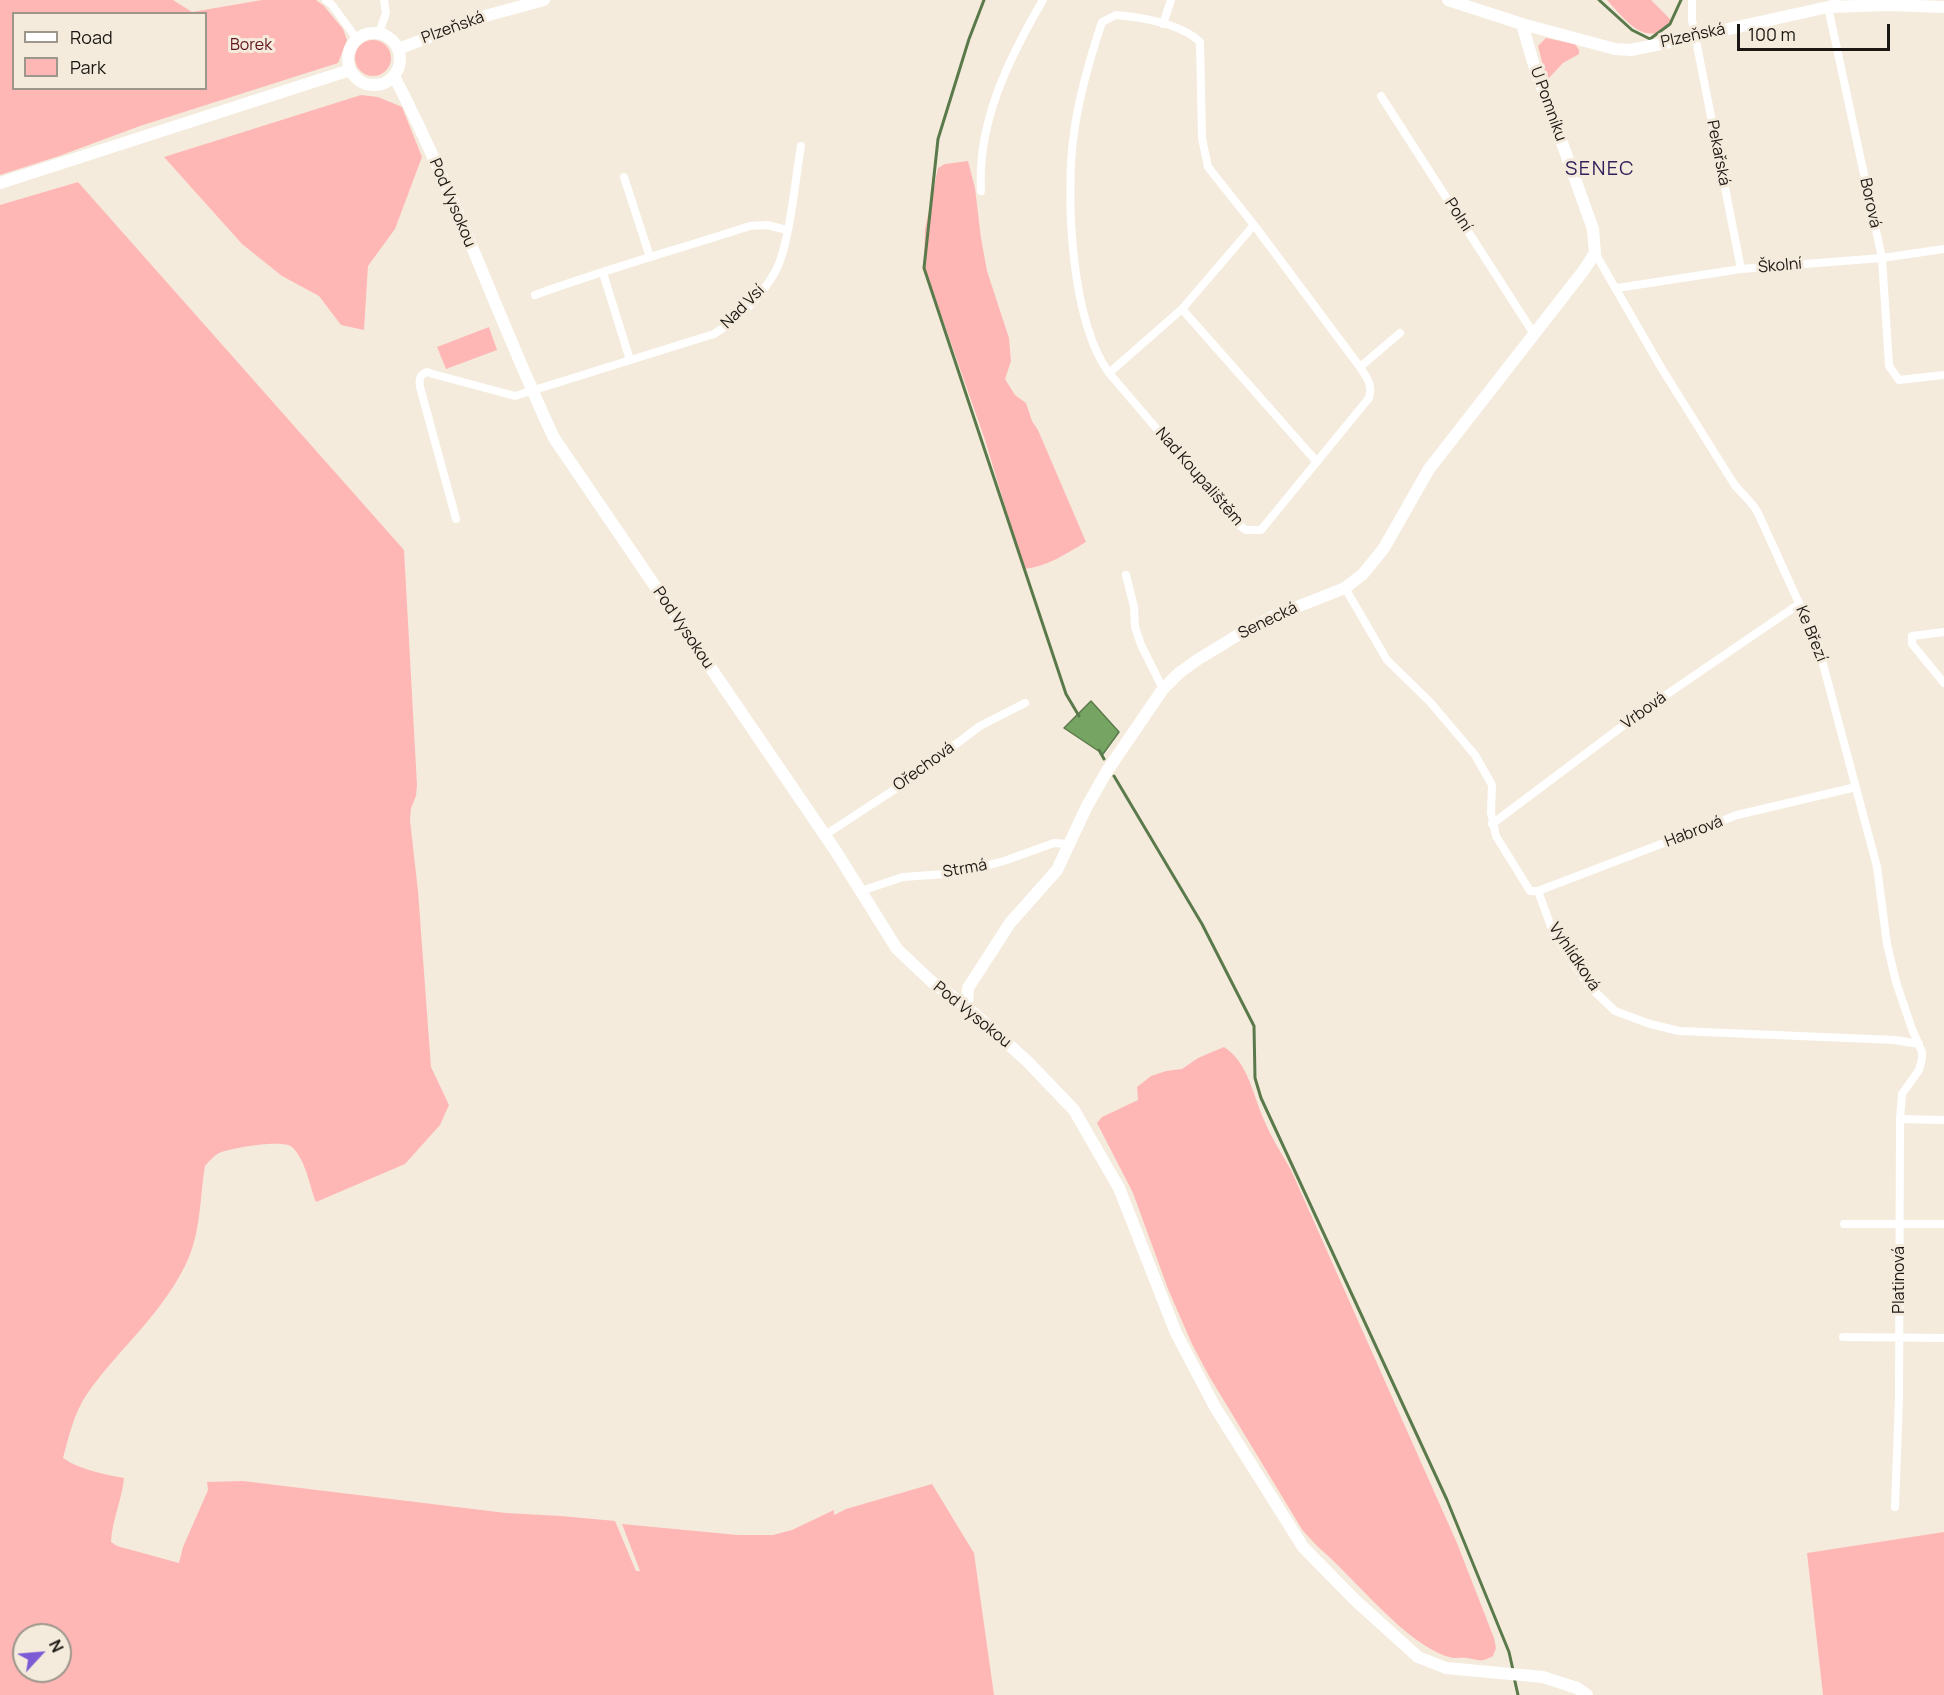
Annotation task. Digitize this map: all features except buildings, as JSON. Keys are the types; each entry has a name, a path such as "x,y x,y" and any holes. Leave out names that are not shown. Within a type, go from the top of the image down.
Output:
{"street":[{"path":"326,0 357,39"},
{"path":"380,33 386,13 384,0"},
{"name":"Plzeňská","path":"398,49 477,19 543,0"},
{"path":"981,191 981,147 991,108 1043,0"},
{"path":"1164,24 1170,0"},
{"name":"Plzeňská","path":"1448,0 1522,24 1615,49 1630,50 1832,3 1944,7"},
{"name":"Pekařská","path":"1692,0 1691,12 1695,36 1741,269"},
{"name":"Borová","path":"1832,3 1882,258 1889,366 1899,380 1944,375"},
{"name":"Nad Koupalištěm","path":"1116,15 1136,16 1164,24 1192,34 1200,42 1202,138 1208,167 1360,367 1372,390 1369,398 1262,530 1246,531 1239,525 1100,361 1087,326 1075,265 1071,197 1074,134 1087,66 1102,22 1116,15"},
{"name":"U Pomníku","path":"1522,24 1533,62 1593,229 1595,253"},
{"path":"367,33 380,33 393,41 398,49 400,60 394,76 384,83 373,85 361,82 350,70 348,53 357,39 367,33"},
{"path":"0,183 350,70"},
{"name":"Pod Vysokou","path":"394,76 418,122 532,392 554,438 825,835 897,949 932,982 967,1007 1028,1062 1074,1110 1119,1188 1176,1333 1215,1407 1303,1547 1355,1600 1418,1656 1446,1668 1543,1677 1577,1688 1587,1695"},
{"name":"Polní","path":"1382,96 1534,333"},
{"name":"Nad Vsí","path":"456,519 420,387 420,377 427,372 515,396 714,334 726,327 762,291 776,271 787,230 801,146"},
{"path":"624,177 650,257"},
{"path":"535,295 572,281 750,226 768,225 787,230"},
{"path":"1109,373 1182,309 1254,225"},
{"name":"Školní","path":"1617,288 1741,269 1882,258 1944,249"},
{"name":"Ke Březí","path":"1595,253 1662,369 1734,484 1753,504 1818,645 1877,867 1887,944 1896,982 1919,1044 1922,1059"},
{"name":"Senecká","path":"967,1007 969,987 1010,923 1057,870 1107,771 1163,689 1197,660 1238,635 1274,616 1345,588 1363,574 1384,548 1429,469 1595,253"},
{"path":"603,273 630,360"},
{"path":"1182,309 1317,462"},
{"path":"1360,367 1400,333"},
{"path":"1126,574 1134,607 1135,627 1141,645 1163,689"},
{"name":"Vyhlídková","path":"1345,588 1387,660 1430,702 1475,755 1492,785 1492,824 1496,836 1530,891 1538,891 1553,932 1589,986 1615,1011 1650,1024 1679,1031 1895,1040 1919,1044"},
{"name":"Vrbová","path":"1492,824 1644,711 1799,604"},
{"path":"1944,632 1912,636 1912,644 1944,683"},
{"name":"Ořechová","path":"825,835 903,784 980,726 1025,703"},
{"name":"Habrová","path":"1538,891 1737,815 1856,787"},
{"name":"Strmá","path":"861,891 903,877 960,873 1014,858 1045,845 1069,843"},
{"name":"Platinová","path":"1895,1507 1899,1338 1900,1119 1902,1094 1915,1077 1922,1059"},
{"path":"1900,1119 1942,1120"},
{"path":"1844,1224 1944,1224"},
{"path":"1843,1337 1944,1338"}],"green space":[{"name":"Borek","path":"0,0 173,0 192,12 262,0 316,0 343,29 347,40 338,63 140,126 0,175"},
{"path":"1607,0 1651,0 1673,22 1663,30 1646,33 1629,24"},
{"path":"1546,38 1575,44 1579,50 1579,54 1563,63 1549,78 1546,77 1538,46"},
{"path":"373,40 386,45 391,58 386,71 373,76 360,71 355,58 360,45"},
{"path":"361,95 378,97 402,107 422,157 395,229 368,266 364,330 341,325 319,296 282,276 242,244 164,157"},
{"path":"968,161 975,188 987,271 1009,338 1011,361 1005,379 1015,395 1026,403 1086,542 1064,555 1032,568 1024,569 985,440 924,266 925,229 938,168 945,164"},
{"path":"78,182 404,550 417,785 410,820 418,891 431,1067 449,1105 440,1125 405,1164 316,1202 301,1159 292,1147 287,1145 257,1145 225,1151 215,1156 205,1166 198,1223 189,1257 168,1295 82,1401 63,1458 85,1469 124,1478 111,1542 117,1546 179,1563 183,1547 208,1490 207,1482 243,1481 506,1513 615,1521 636,1571 640,1571 622,1524 738,1535 773,1535 792,1530 834,1510 834,1515 846,1509 932,1484 974,1553 994,1695 0,1695 0,205"},
{"path":"489,327 497,350 446,369 437,347"},
{"path":"1224,1047 1239,1061 1249,1080 1267,1126 1291,1170 1457,1543 1494,1638 1496,1648 1493,1656 1485,1660 1449,1657 1415,1639 1381,1609 1303,1531 1192,1344 1168,1289 1133,1193 1097,1123 1102,1117 1138,1100 1137,1087 1151,1076 1182,1069 1198,1058"},
{"path":"1944,1532 1944,1695 1823,1695 1807,1553"}],"shaded area":[{"path":"1091,701 1119,732 1103,754 1064,728"}],"waterway":[{"path":"984,0 969,39 938,139 924,268 1066,694 1079,716"},
{"path":"1599,0 1632,30 1650,39 1670,24 1681,0"},
{"path":"1099,750 1104,759"},
{"path":"1114,776 1202,924 1254,1026 1255,1078 1261,1098 1447,1500 1509,1652 1513,1670"},
{"path":"1514,1677 1518,1695"}],"district":[{"name":"SENEC","path":"1600,169"}]}
